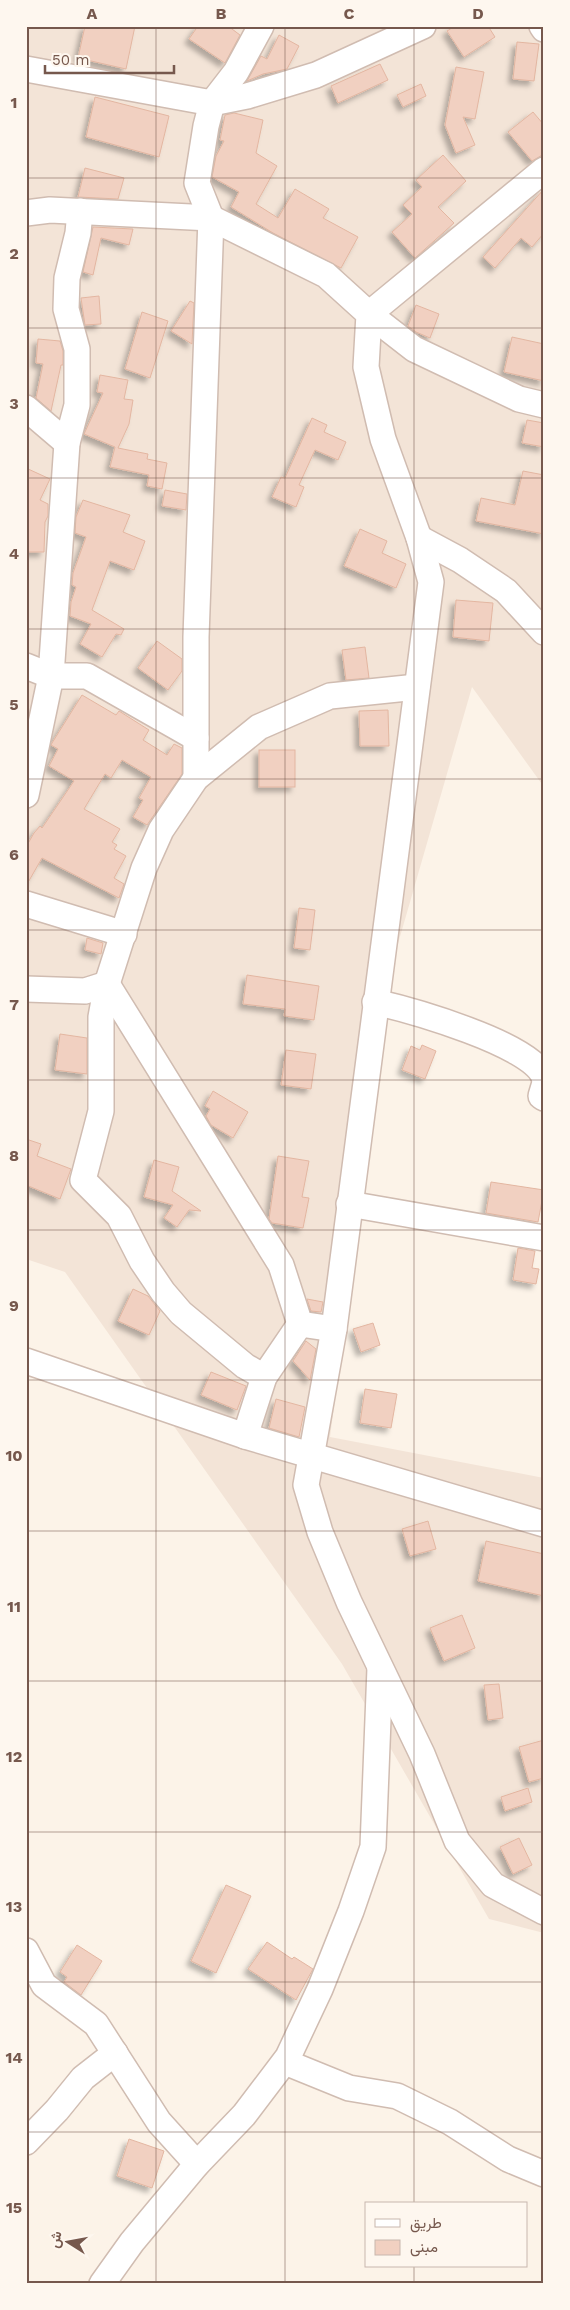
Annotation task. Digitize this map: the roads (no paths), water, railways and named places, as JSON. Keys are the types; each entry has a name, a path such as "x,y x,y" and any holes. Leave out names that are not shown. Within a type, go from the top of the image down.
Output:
{"street":[{"path":"196,778 196,637 211,218 197,183 200,156 212,103 236,72 261,26"},
{"path":"26,69 212,103 247,96 316,75 423,26"},
{"path":"544,170 369,314 366,367 383,439 419,538 431,582 334,1329 306,1485 320,1532 350,1602 422,1754 457,1841 493,1885 544,1912"},
{"path":"26,213 50,210 211,218 326,275 369,314 414,349 519,399 544,405"},
{"path":"26,795 51,676 67,442 77,405 77,349 66,309 67,278 78,234 80,211"},
{"path":"26,408 67,442"},
{"path":"419,538 460,560 506,591 544,632"},
{"path":"26,666 51,676 87,676 196,738"},
{"path":"264,1377 245,1366 181,1313 163,1292 142,1261 119,1216 83,1180 101,1112 101,1017 107,984 144,868 161,830 196,778 258,727 330,696 417,687"},
{"path":"26,904 124,934"},
{"path":"26,989 85,991 107,984"},
{"path":"107,984 281,1265 300,1324"},
{"path":"375,1002 406,1009 480,1035 526,1056 541,1070 544,1077"},
{"path":"544,1086 541,1096 544,1098"},
{"path":"349,1204 544,1238"},
{"path":"300,1324 334,1329"},
{"path":"245,1436 264,1377 300,1324"},
{"path":"26,1361 245,1436 313,1454 544,1524"},
{"path":"102,2284 132,2242 197,2164 244,2115 285,2062 320,1988 351,1911 373,1847 380,1663"},
{"path":"26,1939 73,2006"},
{"path":"26,1951 44,1985 96,2024 159,2122 197,2164"},
{"path":"28,2137 57,2110 83,2078 115,2053"},
{"path":"285,2062 348,2088 397,2096 450,2122 508,2158 544,2174"}]}
